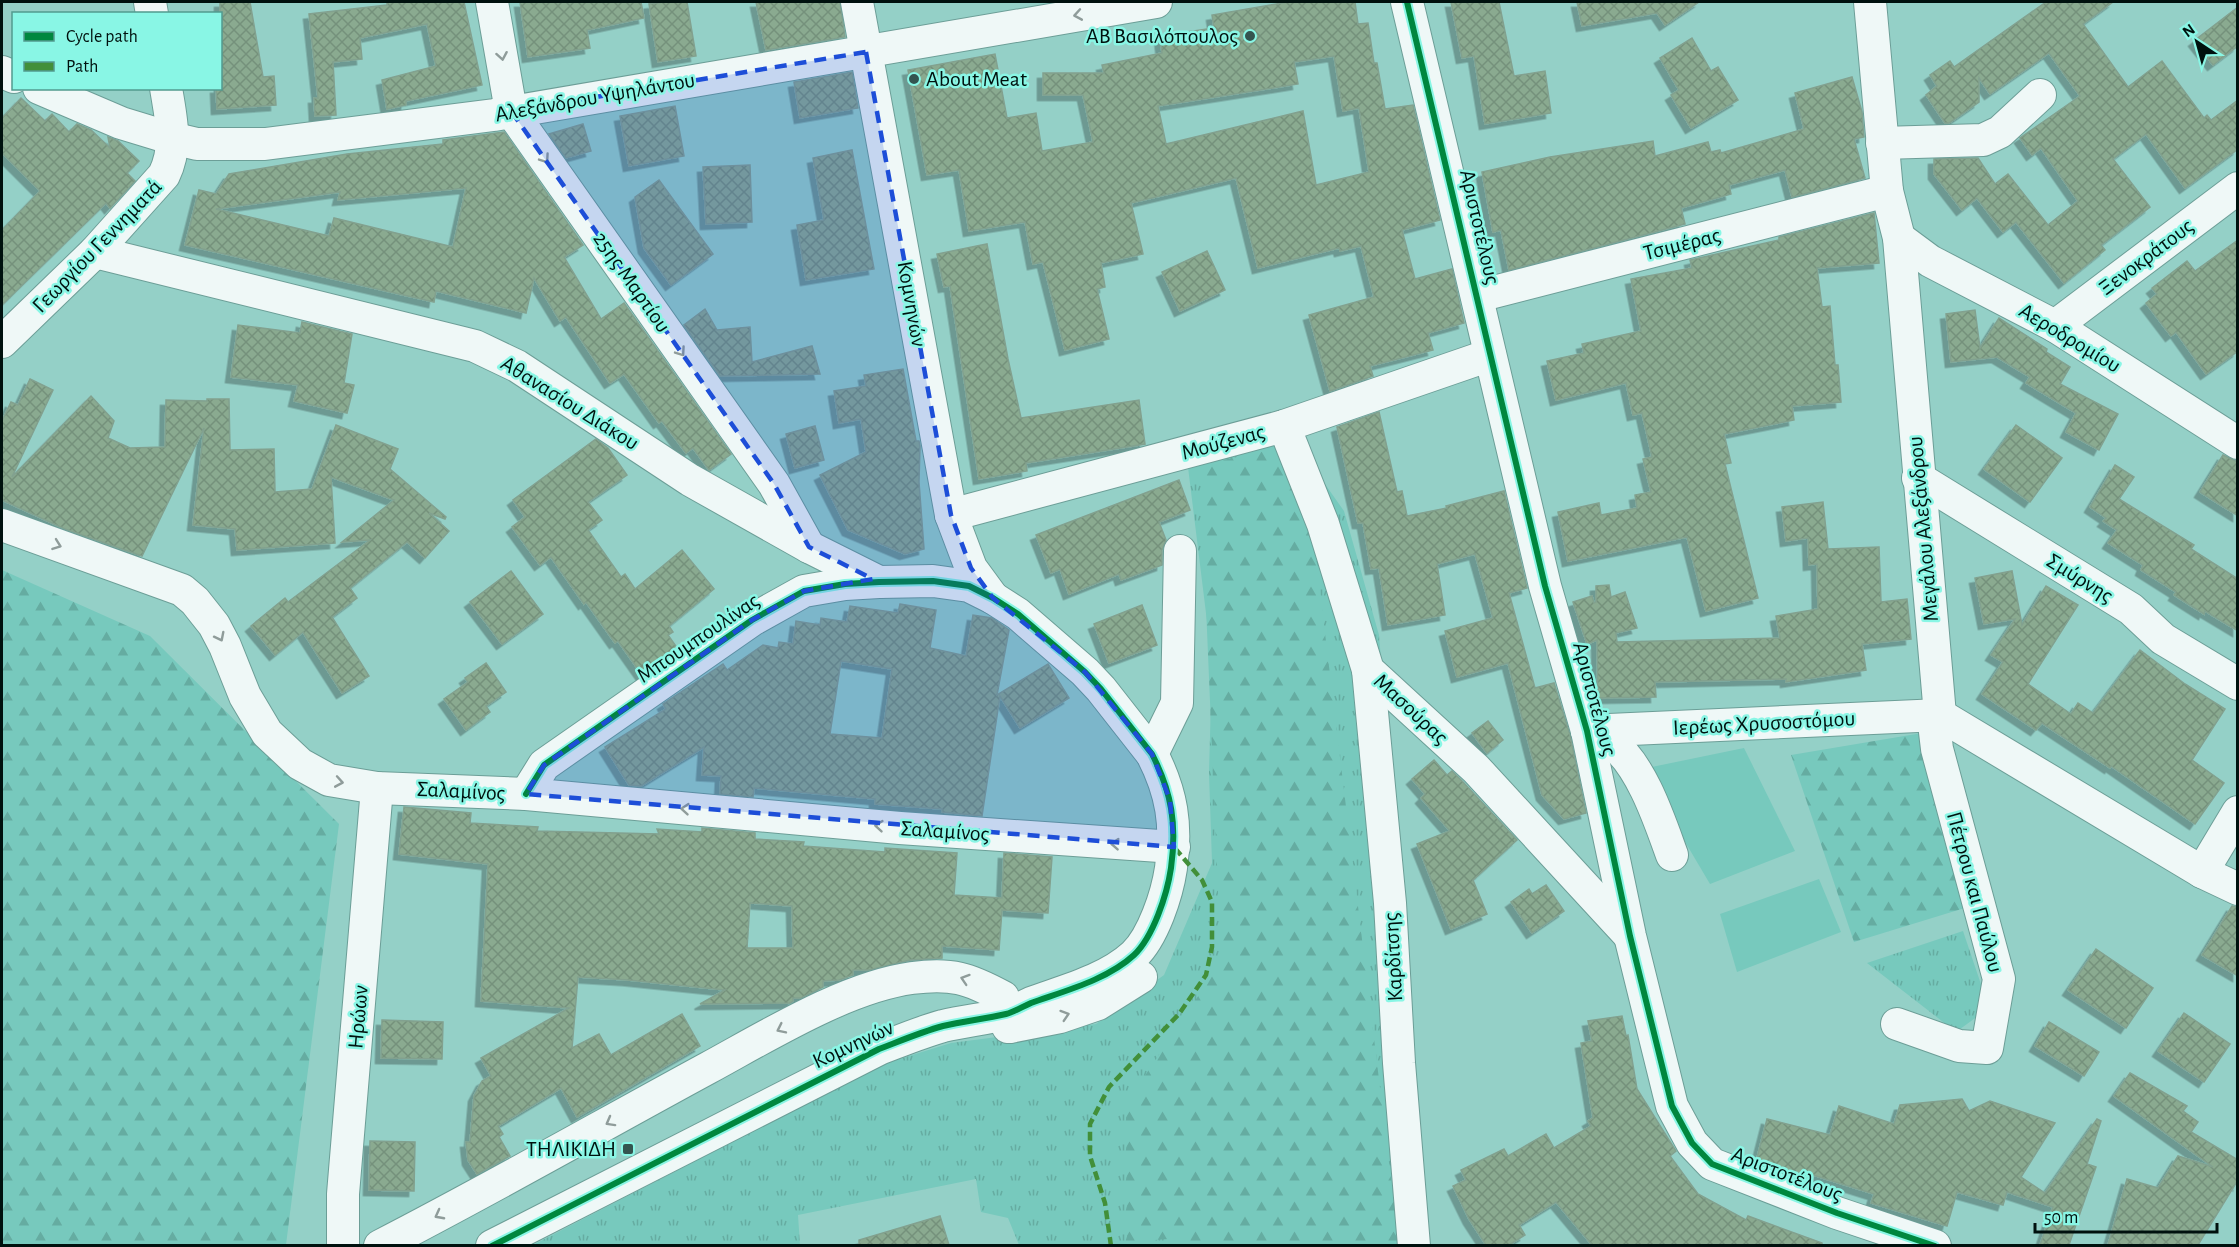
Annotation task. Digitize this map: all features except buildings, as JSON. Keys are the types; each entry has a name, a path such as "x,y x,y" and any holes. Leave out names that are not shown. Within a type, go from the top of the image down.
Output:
{"street":[{"name":"25ης Μαρτίου","path":"492,2 511,111 774,484 809,547"},
{"name":"Κομνηνών","path":"857,2 951,515 971,568 993,598"},
{"name":"Αλεξάνδρου Υψηλάντου","path":"44,90 121,123 174,139 197,144 265,144 494,115 1156,2"},
{"name":"Αριστοτέλους","path":"1407,2 1545,586 1587,730 1630,936 1672,1106 1692,1143 1712,1164 1837,1213 1935,1245"},
{"name":"Μεγάλου Αλεξάνδρου","path":"1870,2 1887,191 1899,238 1940,715"},
{"path":"166,90 174,139"},
{"path":"1882,143 1983,140 2000,132 2040,95"},
{"name":"Γεωργίου Γεννηματά","path":"2,342 95,252 164,176 170,163 174,139"},
{"name":"Ξενοκράτους","path":"2055,326 2238,188"},
{"name":"Τσιμέρας","path":"1478,296 1887,191"},
{"name":"Αεροδρομίου","path":"1899,238 1930,261 2055,326 2238,443"},
{"name":"Αθανασίου Διάκου","path":"95,252 475,346 517,366 690,480 809,547 879,582"},
{"name":"Μούζενας","path":"951,515 1284,426 1490,355"},
{"name":"Μασούρας","path":"1284,426 1323,524 1368,670 1476,769 1630,936"},
{"name":"Σμύρνης","path":"1918,478 2131,609 2163,639 2238,684"},
{"name":"Σαλαμίνος","path":"2,525 182,590 195,601 214,625 245,696 267,733 300,764 329,780 377,788 526,794 900,828 1174,848"},
{"path":"1152,754 1177,703 1180,551"},
{"name":"Μπουμπουλίνας","path":"526,794 544,765 753,620 804,591 845,584 933,581 969,586 993,598 1018,614 1101,688 1152,754 1170,800 1175,825 1174,848"},
{"name":"Καρδίτσης","path":"1368,670 1390,903 1399,1074 1414,1245"},
{"path":"1940,715 2202,872 2238,889"},
{"name":"Ιερέως Χρυσοστόμου","path":"1587,730 1940,715"},
{"name":"Πέτρου και Παύλου","path":"1897,1024 1959,1046 1987,1048 1999,979 1936,749 1935,732 1940,715"},
{"path":"1587,730 1612,744 1628,761 1654,806 1672,855"},
{"name":"Ηρώων","path":"344,1245 343,1194 377,788"},
{"path":"2202,872 2238,812"},
{"name":"Κομνηνών","path":"492,1245 879,1049 1008,1020 1098,978 1134,955 1145,940 1157,916 1168,883 1174,848"},
{"path":"380,1245 532,1166 776,1031 859,991 910,979 956,976 979,984 1003,997 1008,1020"}],"highlighted area":[{"path":"866,52 951,515 971,568 993,598 1085,672 1152,754 1170,800 1174,847 526,794 544,765 752,620 804,591 873,579 809,547 774,484 511,111"}],"green space":[{"path":"1284,426 1344,511 1379,635 1428,1245 1019,1245 1008,1218 981,1212 976,1179 798,1215 800,1245 531,1246 883,1064 951,1043 1096,1024 1164,975 1212,863 1209,773 1212,662 1186,451"},
{"path":"1302,443 1399,1245 1183,1246 1182,1238 1127,1242 1126,1104 1221,962 1200,465"},
{"path":"2,570 150,636 339,824 286,1245 2,1245"},
{"path":"1922,733 1968,907 1854,942 1791,755"},
{"path":"1744,748 1795,851 1710,884 1642,769"},
{"path":"1819,879 1841,932 1737,972 1720,914"},
{"path":"1963,931 1989,1008 1956,1032 1867,963"}],"marked path":[{"path":"1111,1246 1105,1203 1090,1156 1090,1124 1109,1087 1179,1014 1206,975 1212,947 1212,902 1202,880 1174,847"}],"cycle path":[{"path":"1407,2 1545,586 1587,731 1630,936 1672,1106 1692,1143 1712,1164 1837,1213 1935,1246"},
{"path":"492,1246 879,1049 943,1026 1009,1013 1085,984 1111,971 1134,955 1153,927 1166,890 1173,852 1171,810 1159,768 1152,754 1101,689 1085,672 1018,614 969,586 933,581 845,584 804,591 752,620 544,765 526,794"}],"place":[{"name":"ΑΒ Βασιλόπουλος","path":"1250,36"},
{"name":"About Meat","path":"914,79"},
{"name":"ΤΗΛΙΚΙΔΗ","path":"628,1149"}]}
